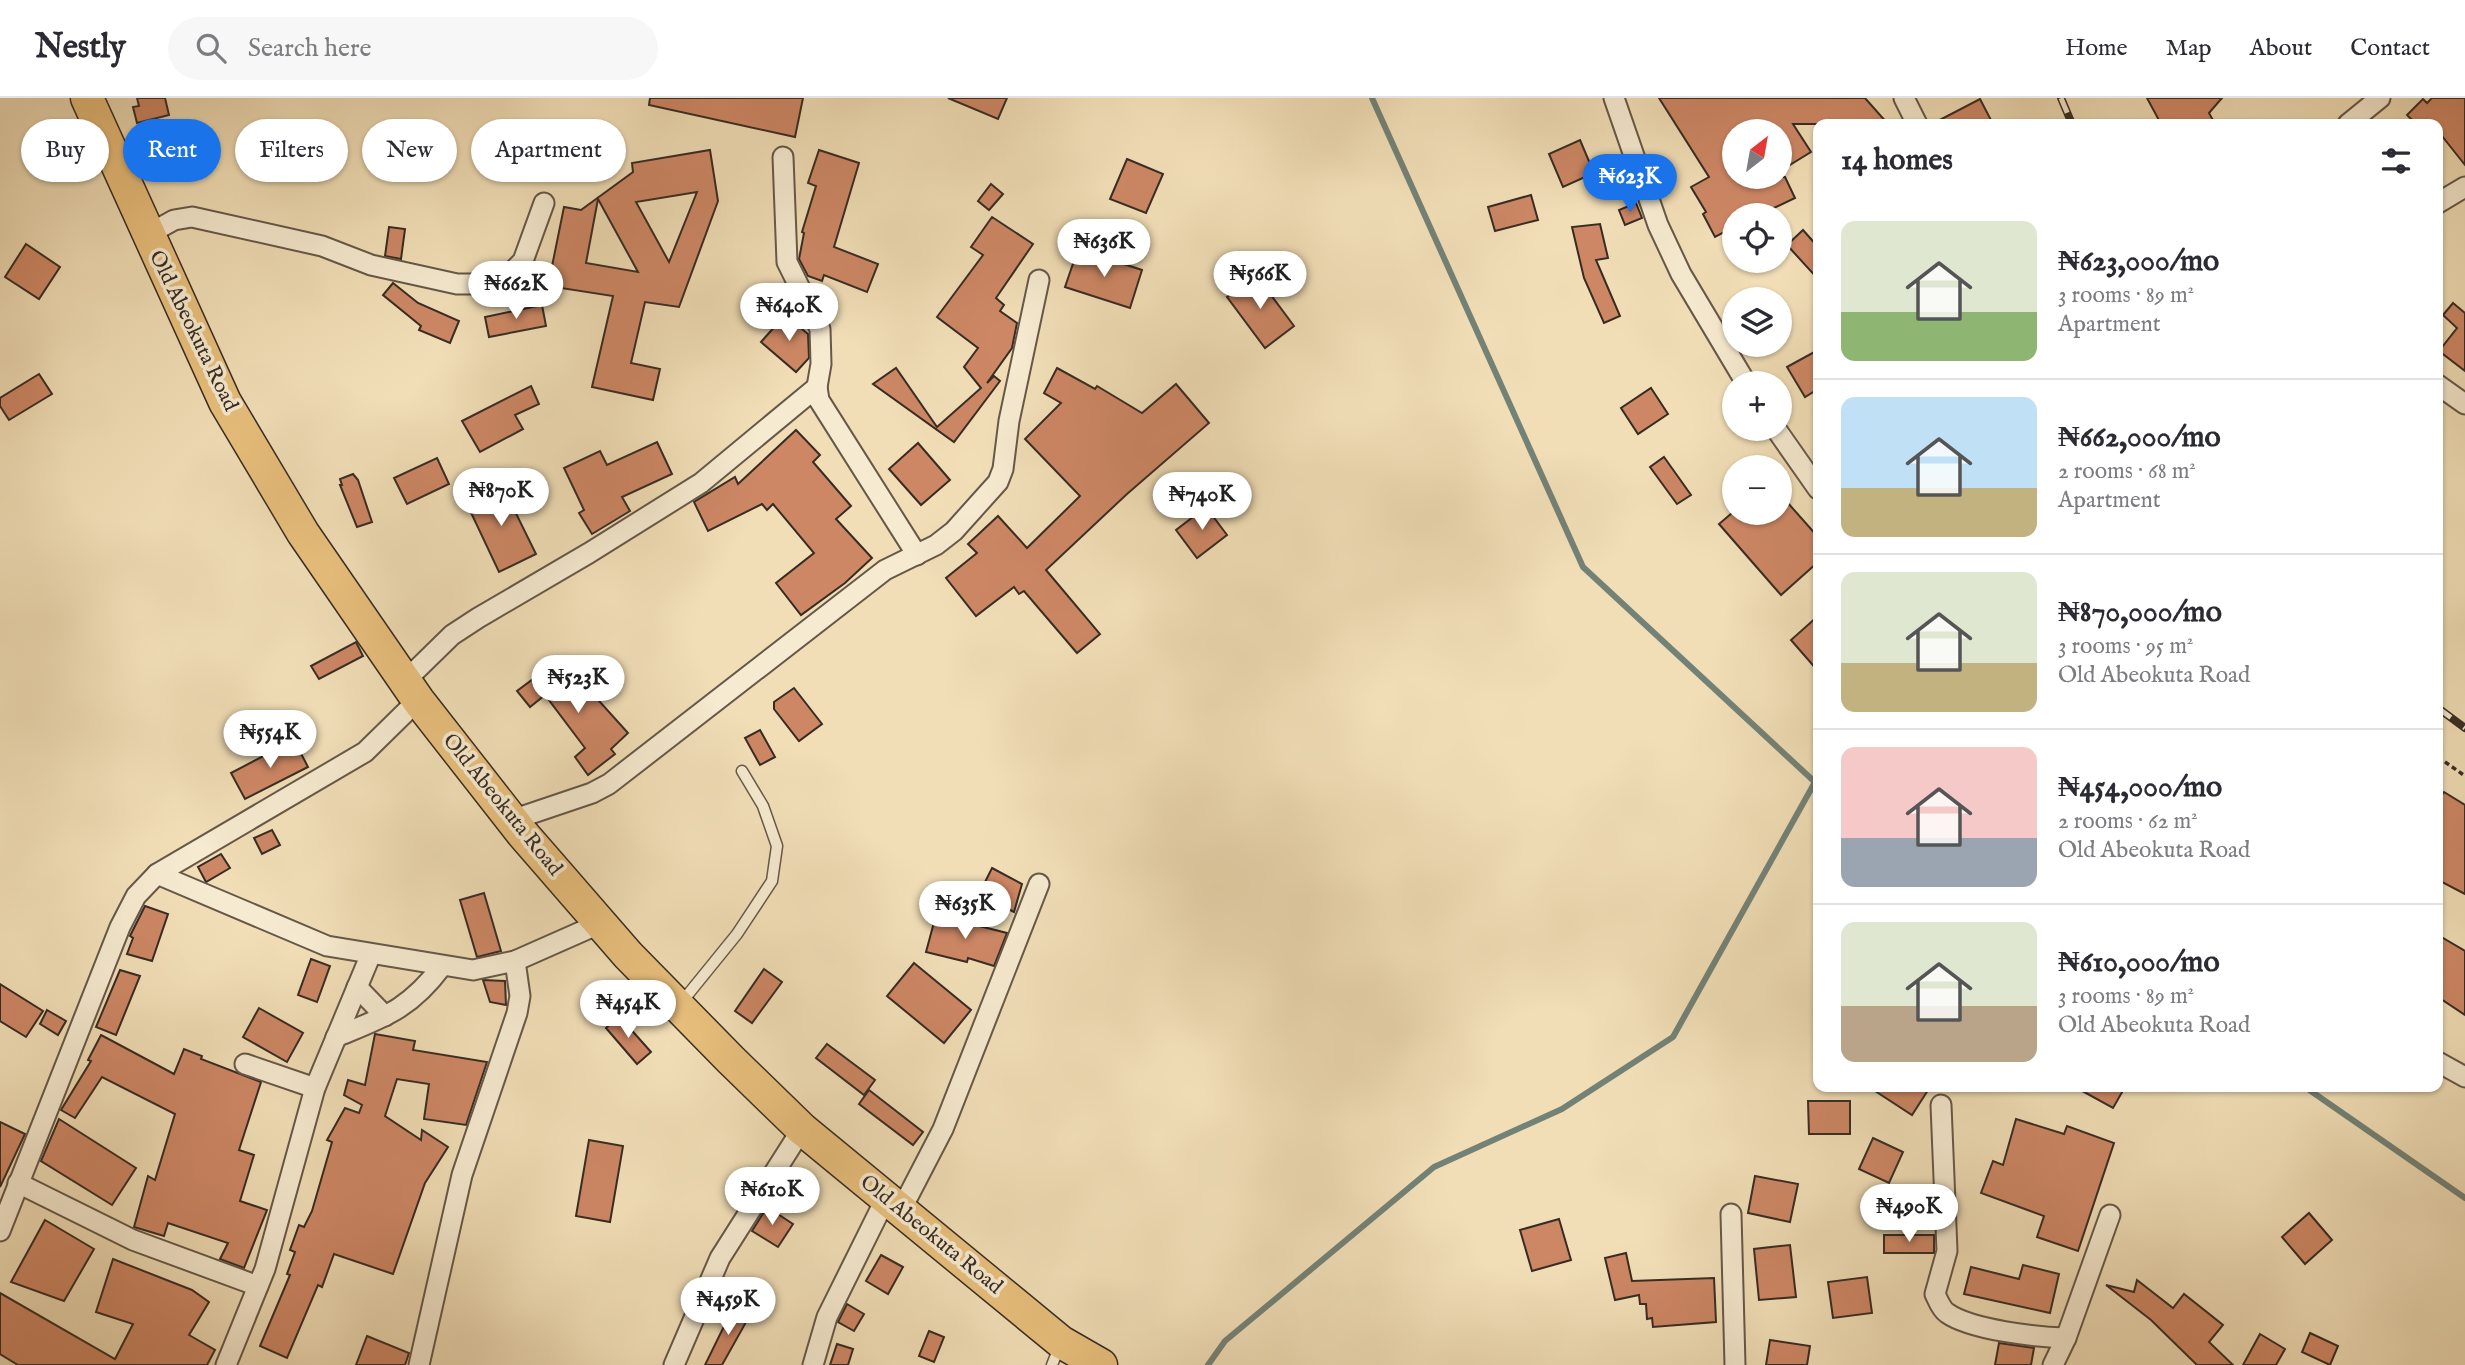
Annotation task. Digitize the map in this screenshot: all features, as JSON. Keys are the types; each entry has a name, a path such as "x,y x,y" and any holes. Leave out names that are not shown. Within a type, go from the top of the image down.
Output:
{"highway":[{"name":"Old Abeokuta Road","path":"87,98 225,402 303,533 411,690 512,820 601,923 679,1006 802,1129 893,1204 1057,1353 1101,1365"}],"street":[{"path":"1614,98 1658,225 1688,286 1738,371"},
{"path":"1904,98 1914,119"},
{"path":"2354,119 2379,98"},
{"path":"783,157 788,262 820,330 821,364 817,387 819,400 917,555"},
{"path":"2443,200 2465,187"},
{"path":"147,235 174,220 192,217 322,246 370,265 457,284 472,284 492,281 511,273 523,261 544,203"},
{"path":"512,820 592,793 609,784 875,578 954,531 998,482 1003,469 1009,421 1039,280"},
{"path":"1,1226 120,927 135,896 157,874 365,752 452,635 589,554 701,483 817,387"},
{"path":"2443,389 2465,404"},
{"path":"1784,441 1813,482"},
{"path":"157,874 327,946 472,970 515,961 601,923"},
{"path":"813,1365 827,1317 893,1204 943,1129 1039,884"},
{"path":"229,1364 258,1286 315,1088 371,954"},
{"path":"419,1365 462,1175 517,1013 520,996 515,961"},
{"path":"335,1037 385,1016 412,1001 442,966"},
{"path":"357,987 385,1016"},
{"path":"245,1064 315,1088"},
{"path":"2443,1065 2465,1077"},
{"path":"1941,1105 1947,1251 1935,1294 1943,1311 1960,1320 2034,1336 2066,1338"},
{"path":"674,1365 720,1258 802,1129"},
{"path":"18,1183 133,1240 258,1286"},
{"path":"1731,1214 1735,1365"},
{"path":"2053,1365 2066,1338 2110,1215"}],"lane":[{"path":"679,1006 737,934 772,881 777,846 763,806 742,771"}],"path":[{"path":"2443,761 2465,776"}],"building":[{"path":"137,98 165,98 169,115 136,119 133,107 139,106"},
{"path":"650,98 803,98 795,137 649,105"},
{"path":"948,98 1007,98 998,119"},
{"path":"1659,98 1865,98 1884,119 1813,119 1813,124 1793,124 1811,152 1792,164 1792,119 1722,119 1722,189 1791,189 1795,198 1784,203 1722,203 1722,233 1715,237 1703,214 1706,212 1691,187 1709,177"},
{"path":"2147,98 2222,98 2209,113 2212,119 2158,119"},
{"path":"2432,98 2465,98 2465,165 2443,137 2443,119 2411,119 2407,115 2423,99 2427,103"},
{"path":"1980,99 1990,119 1942,119"},
{"path":"1580,140 1594,173 1563,187 1549,154"},
{"path":"710,150 718,201 679,307 645,302 631,363 660,369 653,400 592,387 613,296 548,286 564,207 581,210 619,182 626,182 626,177 633,172 632,163","holes":["697,192 669,262 636,202","598,199 638,272 586,263"]},
{"path":"819,150 859,163 834,247 878,264 867,292 824,275 822,281 808,276 799,259 802,232 816,186 808,183"},
{"path":"1127,159 1163,174 1146,213 1110,199"},
{"path":"991,184 1003,194 989,210 978,201"},
{"path":"1531,195 1538,220 1495,231 1488,207"},
{"path":"1636,203 1642,218 1625,225 1619,210"},
{"path":"992,217 1033,244 996,298 1004,305 1000,311 1017,323 1012,348 987,383 994,376 1000,381 954,442 873,384 896,368 937,427 981,388 964,367 978,348 937,317 983,255 971,247"},
{"path":"1600,224 1608,258 1596,260 1620,316 1604,323 1584,278 1572,227"},
{"path":"389,227 405,229 401,259 385,256"},
{"path":"1803,230 1813,241 1813,274 1792,250 1792,240"},
{"path":"26,244 60,267 39,299 5,277"},
{"path":"1078,249 1142,270 1130,308 1065,287"},
{"path":"1256,275 1294,326 1265,348 1227,297"},
{"path":"393,283 418,303 459,321 450,343 419,330 421,326 383,295"},
{"path":"2453,303 2465,313 2465,371 2443,354 2443,346 2457,328 2443,315"},
{"path":"542,305 546,326 489,337 485,317"},
{"path":"785,315 808,334 809,358 796,372 761,342"},
{"path":"1813,353 1813,392 1805,397 1792,371 1787,367"},
{"path":"1057,368 1095,389 1097,386 1142,413 1176,384 1209,423 1127,494 1046,570 1100,634 1077,653 1024,591 1019,594 1014,587 976,616 946,578 977,553 968,544 998,516 1027,548 1080,496 1025,439 1061,403 1044,393"},
{"path":"39,374 52,394 9,420 0,406 0,398"},
{"path":"531,386 539,404 515,415 523,429 480,452 462,421"},
{"path":"1651,388 1668,414 1638,434 1621,408"},
{"path":"796,430 820,455 813,462 851,506 836,519 872,558 845,583 801,615 776,583 814,553 773,504 767,510 762,504 708,531 694,502 735,477 738,484"},
{"path":"657,442 672,474 622,497 630,511 592,534 579,513 584,510 564,468 600,451 607,465"},
{"path":"918,443 950,480 921,505 889,469"},
{"path":"1664,457 1691,495 1677,504 1650,467"},
{"path":"437,458 449,484 407,504 394,478"},
{"path":"353,474 358,480 372,522 357,527 340,485 340,479"},
{"path":"502,485 536,554 499,572 466,502"},
{"path":"1206,507 1227,535 1197,558 1176,530"},
{"path":"1792,508 1813,531 1813,566 1781,595 1719,524 1722,521 1722,525 1792,525"},
{"path":"1813,620 1813,665 1791,640"},
{"path":"356,642 363,656 319,679 311,666"},
{"path":"556,662 575,687 582,682 628,733 611,749 615,754 588,775 575,757 585,748 545,695 530,707 517,691"},
{"path":"794,688 822,724 799,741 774,709 774,702"},
{"path":"760,730 775,757 760,765 745,738"},
{"path":"294,740 308,767 245,799 231,773"},
{"path":"2443,794 2465,805 2465,894 2443,883"},
{"path":"272,830 280,845 262,854 254,838"},
{"path":"221,854 230,868 206,882 198,867"},
{"path":"992,868 1022,884 1014,912 979,894"},
{"path":"484,893 501,951 477,957 460,900"},
{"path":"145,906 168,914 152,961 127,954 133,938 130,936"},
{"path":"936,915 1007,933 994,966 968,958 967,962 926,952"},
{"path":"2443,938 2465,951 2465,1015 2443,1000"},
{"path":"311,959 330,966 317,1002 298,995"},
{"path":"914,963 971,1010 944,1043 887,996"},
{"path":"764,969 782,982 752,1023 735,1011"},
{"path":"120,970 140,976 116,1035 96,1027"},
{"path":"483,980 505,981 506,1005 490,1002"},
{"path":"0,984 43,1011 26,1037 0,1021"},
{"path":"259,1008 303,1033 287,1062 243,1037"},
{"path":"47,1010 66,1021 58,1035 40,1024"},
{"path":"619,1016 651,1052 637,1064 606,1028"},
{"path":"375,1034 415,1041 413,1050 487,1062 466,1125 424,1119 429,1084 397,1079 385,1116 421,1140 422,1130 448,1147 425,1183 393,1274 334,1254 322,1287 318,1285 287,1358 260,1346 290,1275 287,1274 295,1252 290,1250 299,1225 304,1227 312,1211 332,1142 327,1140 345,1108 359,1113 362,1105 344,1095 348,1080 365,1085"},
{"path":"101,1035 174,1074 184,1049 202,1056 201,1059 261,1082 239,1150 254,1155 240,1201 267,1210 244,1268 220,1259 228,1243 168,1223 164,1236 134,1227 148,1176 155,1180 175,1114 102,1077 75,1118 61,1110 91,1061 88,1060"},
{"path":"827,1044 875,1080 864,1095 816,1058"},
{"path":"869,1090 923,1132 913,1145 859,1104"},
{"path":"1877,1092 1927,1092 1912,1115"},
{"path":"2084,1092 2122,1092 2113,1108"},
{"path":"1808,1101 1850,1101 1850,1134 1809,1134"},
{"path":"59,1119 136,1168 112,1205 41,1161"},
{"path":"2016,1119 2064,1134 2067,1126 2114,1143 2078,1251 2037,1237 2044,1216 1981,1193 1993,1161 2003,1165"},
{"path":"0,1122 25,1134 0,1187"},
{"path":"1873,1138 1903,1152 1889,1183 1859,1169"},
{"path":"589,1140 623,1146 610,1222 576,1216"},
{"path":"1755,1176 1798,1184 1790,1222 1748,1213"},
{"path":"767,1207 793,1224 778,1247 752,1231"},
{"path":"2309,1213 2332,1240 2305,1264 2282,1237"},
{"path":"1559,1219 1571,1260 1532,1271 1520,1230"},
{"path":"45,1220 94,1249 64,1301 11,1282"},
{"path":"1884,1235 1934,1235 1934,1253 1884,1253"},
{"path":"1790,1245 1796,1297 1759,1300 1754,1249"},
{"path":"1626,1253 1632,1281 1714,1278 1716,1322 1653,1327 1652,1318 1647,1319 1646,1304 1640,1304 1639,1295 1615,1300 1605,1258"},
{"path":"881,1255 903,1267 888,1294 866,1281"},
{"path":"113,1259 192,1290 209,1302 189,1335 215,1350 207,1365 18,1365 0,1354 0,1293 115,1359 133,1324 96,1312"},
{"path":"2023,1265 2059,1274 2050,1313 1964,1294 1971,1267 2019,1279"},
{"path":"1867,1277 1872,1313 1833,1318 1828,1282"},
{"path":"2137,1280 2173,1308 2184,1294 2223,1325 2209,1342 2233,1365 2197,1365 2151,1320 2106,1285 2134,1292"},
{"path":"847,1304 864,1314 854,1331 838,1322"},
{"path":"734,1306 750,1315 722,1365 705,1365"},
{"path":"929,1331 944,1337 934,1362 919,1356"},
{"path":"2310,1333 2338,1346 2330,1365 2302,1352"},
{"path":"2260,1334 2285,1349 2276,1365 2243,1365"},
{"path":"367,1336 409,1353 405,1365 356,1365"},
{"path":"1770,1340 1810,1346 1807,1365 1766,1365"},
{"path":"1999,1343 2034,1348 2031,1365 1995,1365"},
{"path":"837,1344 853,1349 848,1365 830,1365"}],"waterway":[{"path":"1372,98 1583,567 1813,780"},
{"path":"1208,1365 1225,1341 1434,1167 1562,1109 1673,1037 1813,786"},
{"path":"2312,1092 2465,1198"}],"railway":[{"path":"2061,98 2070,119"},
{"path":"2443,712 2465,728"}]}
